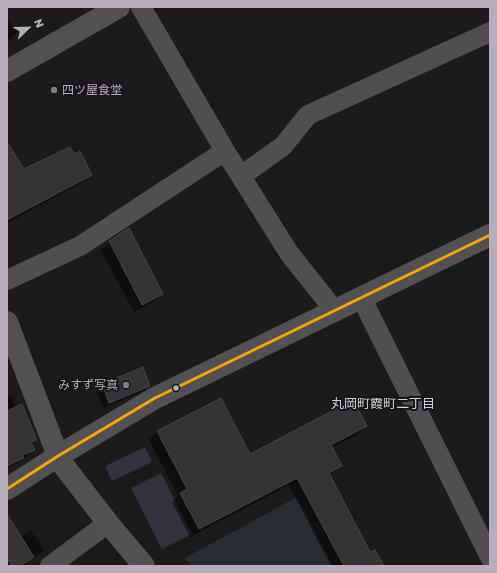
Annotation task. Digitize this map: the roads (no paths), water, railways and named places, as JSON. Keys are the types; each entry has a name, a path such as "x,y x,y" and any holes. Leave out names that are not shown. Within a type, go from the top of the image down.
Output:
{"main road":[{"path":"7,71 118,7"}],"street":[{"path":"141,7 225,151 289,253 335,310"},
{"path":"241,176 283,146 308,115 490,32"},
{"path":"7,280 80,246 225,151"},
{"path":"7,489 58,456 155,398 490,235"},
{"path":"361,298 489,551"},
{"path":"7,322 58,456 108,523 144,566"},
{"path":"50,566 108,523"}],"place":[{"name":"四ツ屋食堂","path":"54,90"},
{"name":"みすず写真","path":"126,385"}],"district":[{"name":"丸岡町霞町二丁目","path":"383,404"}]}
